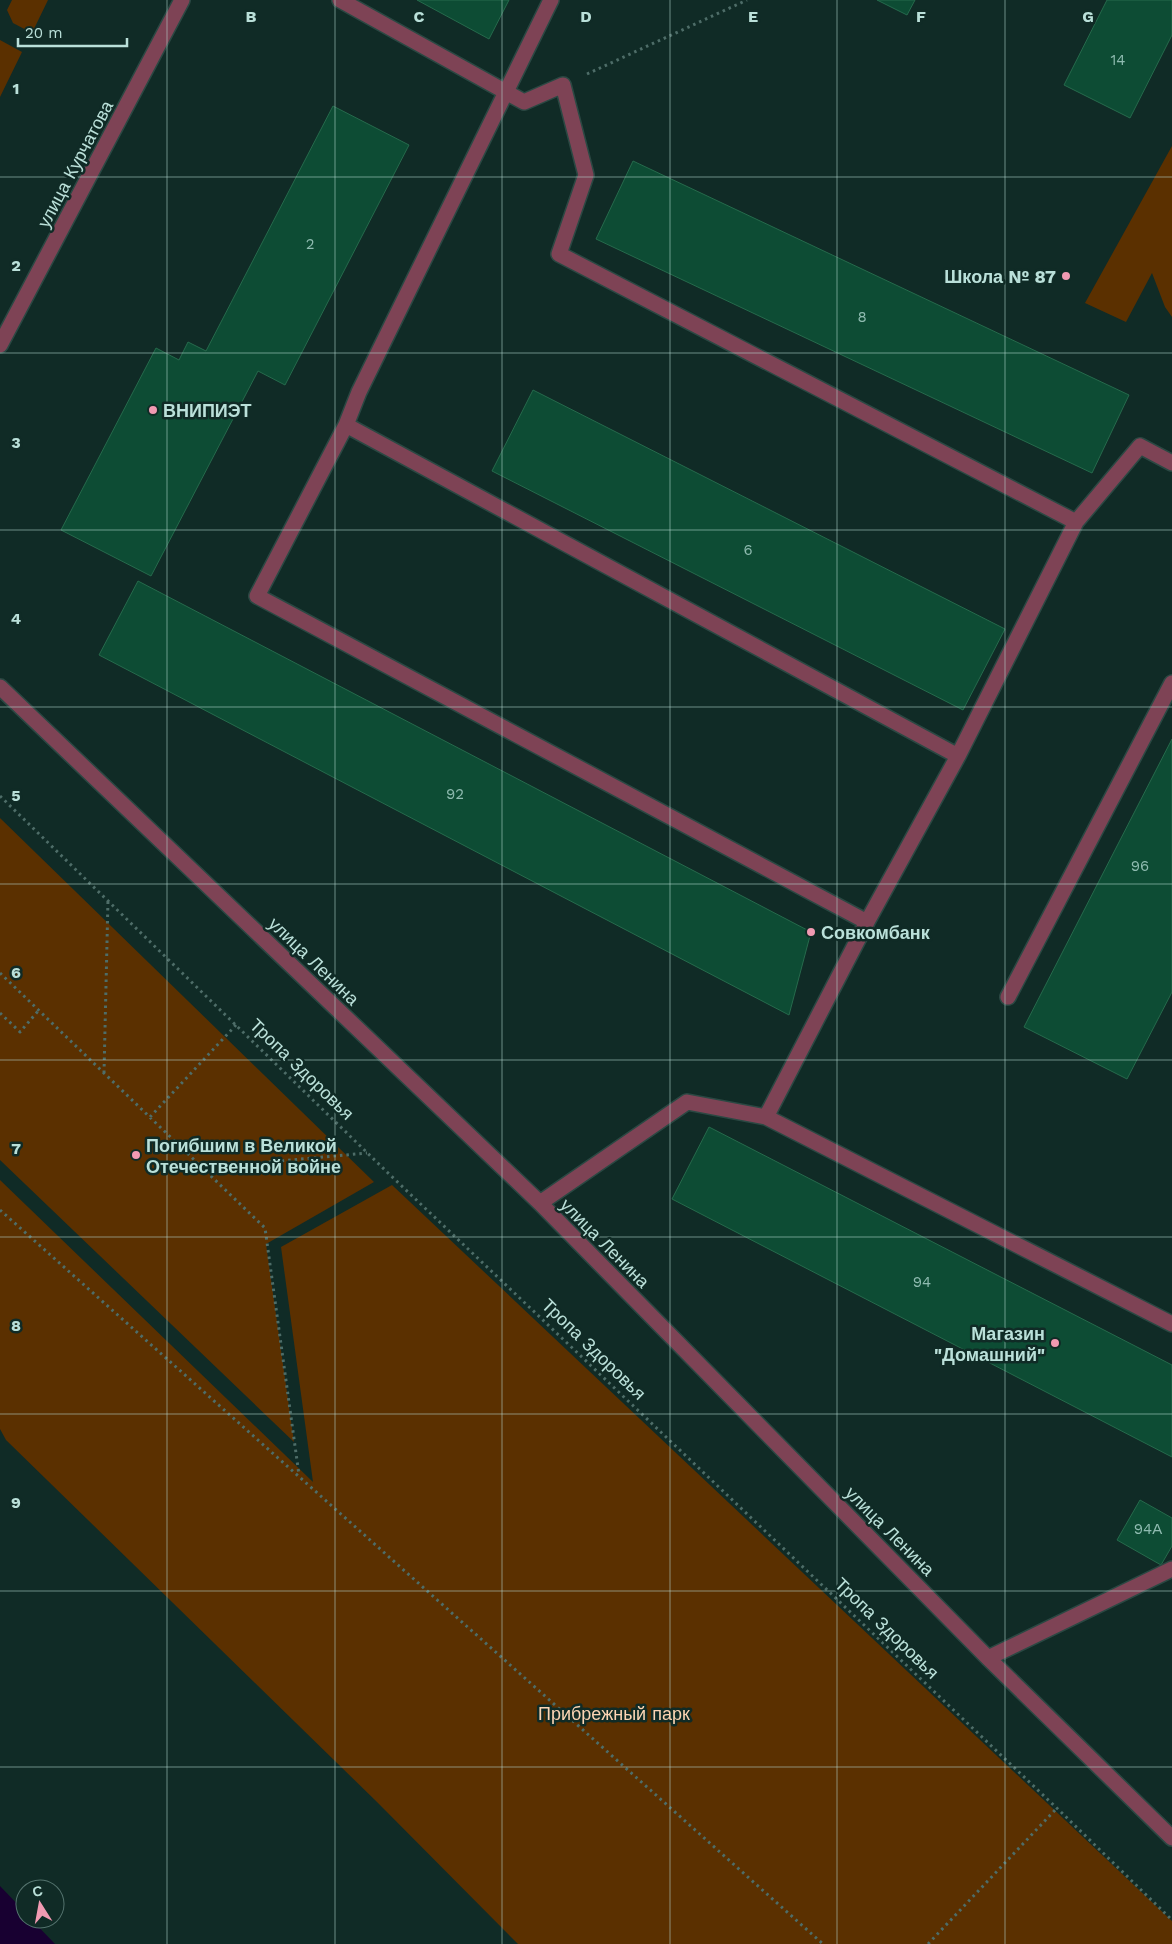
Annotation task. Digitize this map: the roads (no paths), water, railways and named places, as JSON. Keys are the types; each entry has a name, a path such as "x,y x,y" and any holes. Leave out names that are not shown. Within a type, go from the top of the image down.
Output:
{"street":[{"name":"улица Курчатова","path":"0,346 182,0"},
{"path":"340,0 524,102 562,85 586,175 559,254 1076,522"},
{"path":"551,0 359,392 346,425 257,596 866,922"},
{"path":"346,425 958,756"},
{"path":"766,1118 866,922 958,756 1076,522 1140,446 1172,463"},
{"path":"1008,997 1172,683"},
{"name":"улица Ленина","path":"0,687 540,1203 988,1658 1172,1838"},
{"path":"540,1203 687,1102 766,1118 1172,1324"},
{"path":"988,1658 1172,1568"}],"place":[{"name":"Школа № 87","path":"1066,276"},
{"name":"ВНИПИЭТ","path":"153,410"},
{"name":"Совкомбанк","path":"811,932"},
{"name":"Погибшим в Великой Отечественной войне","path":"136,1155"},
{"name":"Магазин \"Домашний\"","path":"1055,1343"}],"park label":[{"name":"Прибрежный парк","path":"614,1713"}]}
